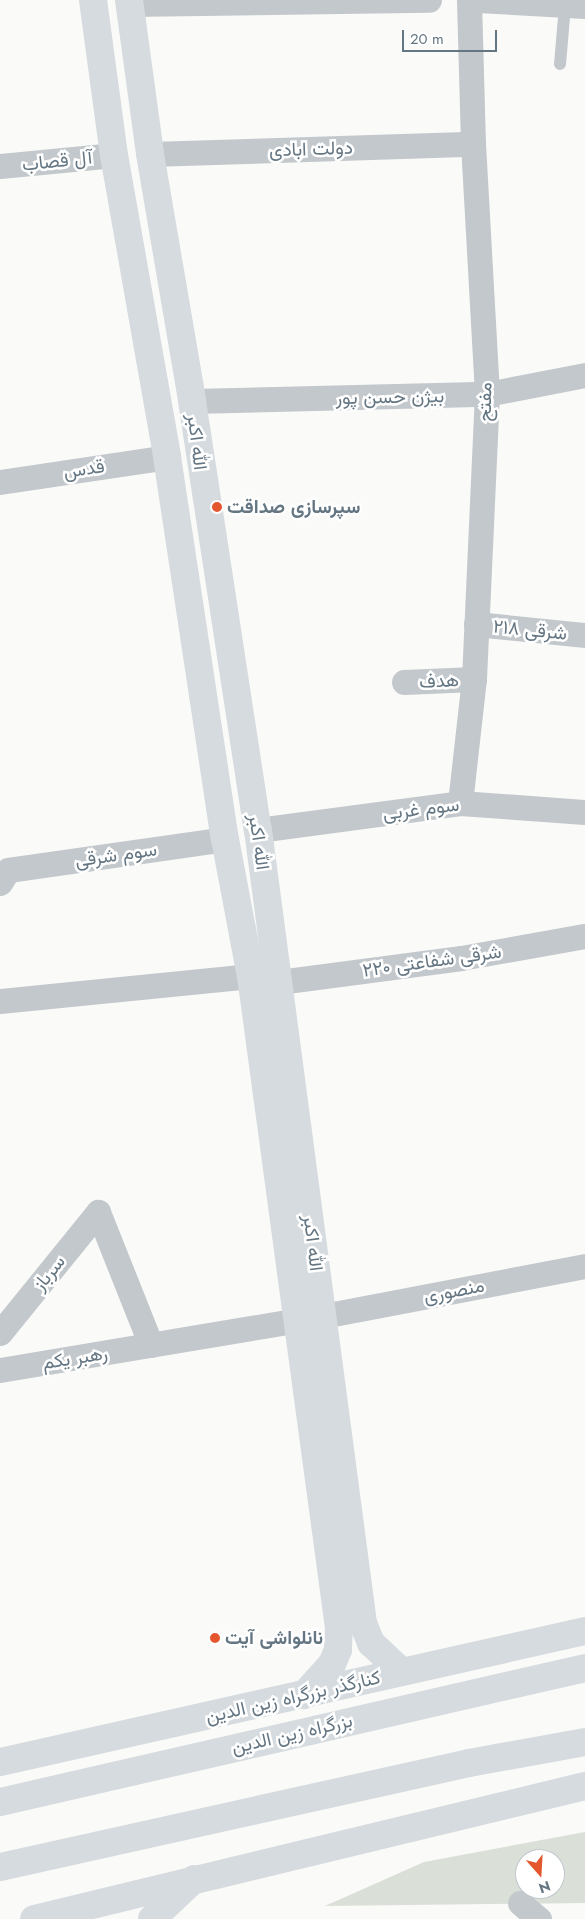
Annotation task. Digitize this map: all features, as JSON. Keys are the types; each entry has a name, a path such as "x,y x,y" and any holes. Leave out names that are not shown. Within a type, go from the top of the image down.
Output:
{"main road":[{"path":"93,0 114,155 167,456 224,839 251,976 311,1318 340,1628 338,1650 332,1664 304,1695"},
{"name":"الله اکبر","path":"129,2 150,154 192,401 198,450 258,830 279,982 311,1318 363,1623 371,1643 402,1672"},
{"path":"114,155 150,154"},
{"path":"167,456 198,450"},
{"name":"کنارگذر بزرگراه زین الدین","path":"0,1762 585,1631"},
{"name":"بزرگراه زین الدین","path":"0,1802 585,1668"},
{"path":"0,1867 469,1763 585,1742"},
{"path":"34,1919 194,1878 585,1786"},
{"path":"152,1919 194,1878"}],"street":[{"path":"129,2 429,0"},
{"name":"مفتح","path":"460,803 474,679 487,394 473,144 469,0"},
{"path":"477,0 575,6"},
{"name":"دولت ابادی","path":"150,154 473,144"},
{"name":"آل قصاب","path":"0,166 114,155"},
{"name":"بیژن حسن پور","path":"192,401 487,394 585,376"},
{"name":"قدس","path":"0,482 167,456"},
{"name":"۲۱۸ شرقی","path":"476,624 585,635"},
{"name":"هدف","path":"404,682 474,679"},
{"name":"سوم غربی","path":"258,830 460,803 585,812"},
{"name":"سوم شرقی","path":"4,877 224,839"},
{"name":"۲۲۰ شرقی شفاعتی","path":"279,982 461,958 585,936"},
{"path":"0,1001 251,976"},
{"name":"سرباز","path":"0,1334 98,1212 151,1346"},
{"name":"منصوری","path":"311,1318 585,1266"},
{"name":"رهبر یکم","path":"0,1370 311,1318"},
{"path":"520,1903 539,1919"}],"lane":[{"path":"560,64 575,6"}],"shaded area":[{"path":"585,1832 585,1903 325,1906 424,1862"}],"place":[{"name":"سپرسازی صداقت","path":"217,507"},
{"name":"نانلواشی آیت","path":"215,1638"}]}
